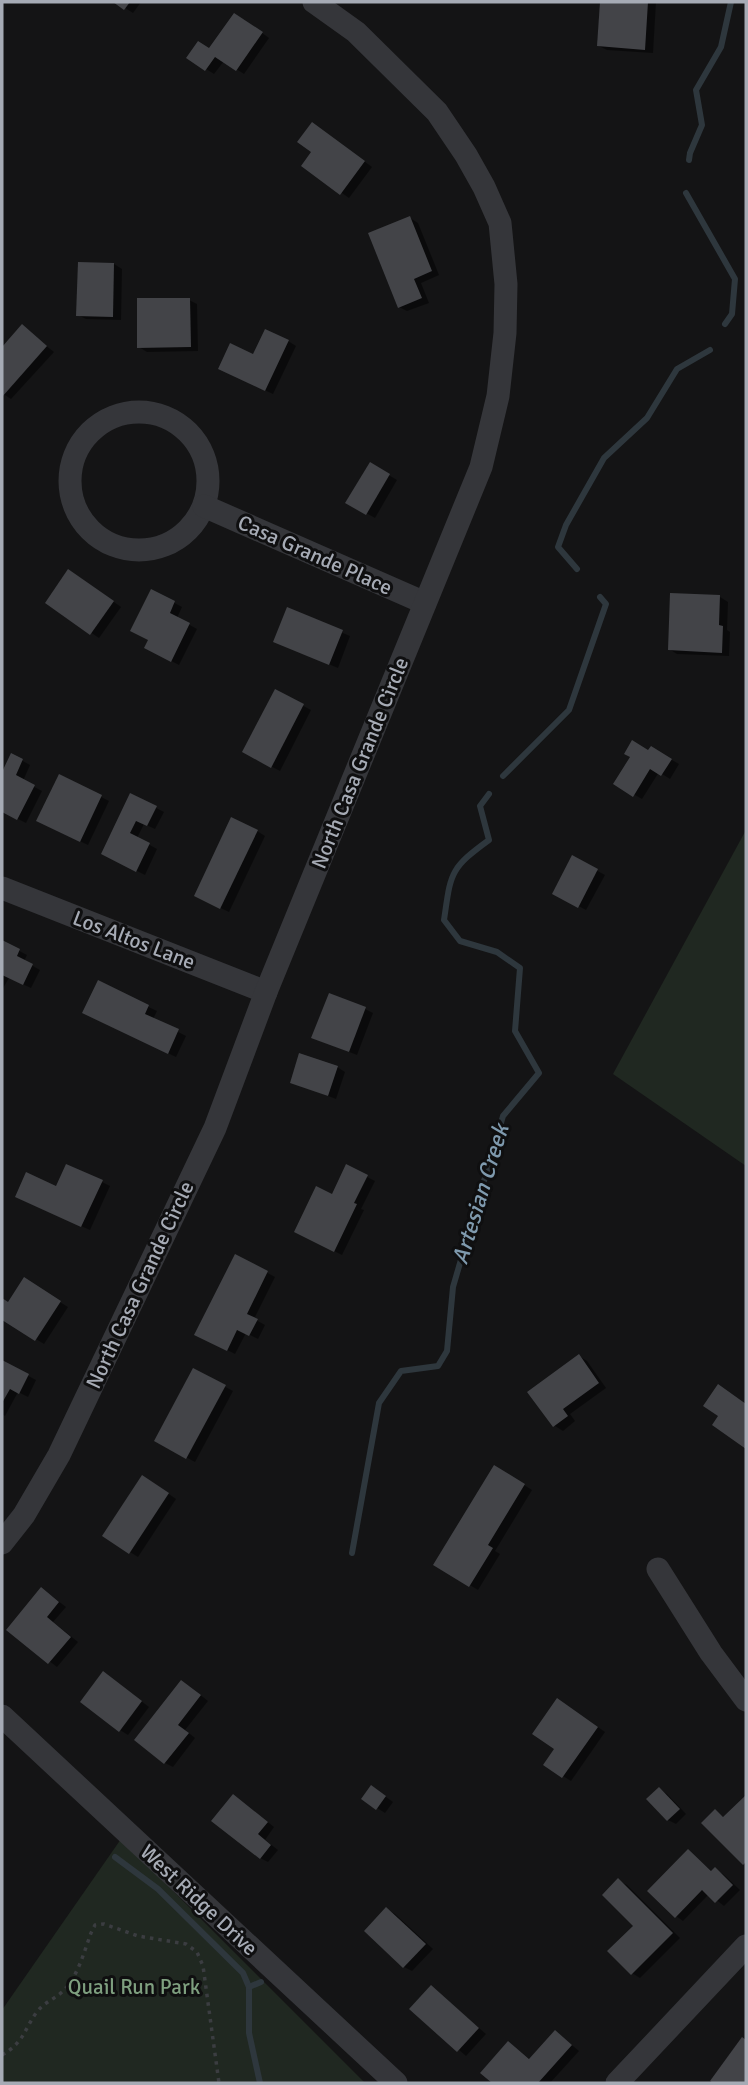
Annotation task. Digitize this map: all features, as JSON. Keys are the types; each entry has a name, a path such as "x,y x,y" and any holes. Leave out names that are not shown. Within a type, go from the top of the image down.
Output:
{"street":[{"name":"North Casa Grande Circle","path":"2,1544 24,1515 59,1455 215,1128 266,992 481,467 498,396 505,333 506,284 500,223 484,187 437,112 356,32 314,2"},
{"path":"142,412 163,416 183,427 197,443 206,463 208,485 204,506 191,526 173,541 150,549 126,548 104,540 86,525 74,504 70,481 74,457 84,438 100,424 120,414 142,412"},
{"name":"Casa Grande Place","path":"204,506 425,603"},
{"name":"Los Altos Lane","path":"2,888 266,992"},
{"path":"658,1569 711,1653 746,1700"},
{"name":"West Ridge Drive","path":"2,1716 396,2083"},
{"path":"617,2083 746,1946"}],"path":[{"path":"2,2055 16,2047 37,2012 70,1983 90,1933 95,1925 104,1924 138,1936 186,1944 197,1952 203,1966 219,2083"}],"green space":[{"path":"746,830 746,1166 613,1074"},
{"name":"Quail Run Park","path":"121,1839 365,2083 2,2083 2,2010"}],"building":[{"path":"113,2 130,2 124,10"},
{"path":"600,2 648,2 645,50 597,46"},
{"path":"234,13 263,32 236,71 215,57 205,71 186,58 198,41 209,48"},
{"path":"312,122 365,161 340,195 301,166 311,152 297,142"},
{"path":"410,216 432,271 414,279 422,298 398,308 368,233"},
{"path":"78,262 114,263 113,317 76,316"},
{"path":"137,298 190,298 191,347 137,348"},
{"path":"22,324 47,346 2,397 2,347"},
{"path":"265,329 289,340 265,391 218,369 230,343 253,354"},
{"path":"370,462 390,474 366,515 345,503"},
{"path":"68,569 114,601 90,635 45,603"},
{"path":"151,589 175,601 170,613 190,623 171,662 144,648 148,640 130,631"},
{"path":"670,593 720,595 722,653 668,650"},
{"path":"287,607 343,630 329,665 273,642"},
{"path":"275,689 304,704 271,768 242,752"},
{"path":"632,740 648,750 651,746 672,759 661,776 650,769 633,797 613,784 630,757 624,754"},
{"path":"11,753 23,759 16,775 35,785 17,820 2,812 2,772"},
{"path":"59,774 102,795 80,842 36,821"},
{"path":"130,793 157,806 147,826 136,821 130,833 150,843 136,872 101,854"},
{"path":"231,817 258,830 220,909 194,896"},
{"path":"572,855 598,869 578,908 552,894"},
{"path":"2,940 20,949 17,956 33,964 23,985 2,975"},
{"path":"98,980 149,1005 145,1014 179,1029 168,1054 82,1013"},
{"path":"329,993 366,1007 349,1052 311,1038"},
{"path":"299,1053 338,1066 328,1096 290,1083"},
{"path":"66,1164 103,1180 81,1227 15,1197 26,1172 56,1186"},
{"path":"346,1164 368,1175 334,1252 294,1232 316,1186 332,1194"},
{"path":"235,1254 268,1271 247,1314 258,1319 249,1336 237,1330 227,1351 194,1335"},
{"path":"24,1277 61,1301 35,1341 2,1320 2,1298 8,1302"},
{"path":"579,1354 599,1383 563,1409 568,1416 553,1427 527,1392"},
{"path":"2,1360 29,1374 19,1394 10,1389 2,1403"},
{"path":"193,1368 226,1385 186,1459 154,1441"},
{"path":"718,1384 746,1404 746,1449 712,1425 718,1416 703,1406"},
{"path":"494,1465 525,1484 488,1545 493,1548 469,1587 433,1565"},
{"path":"142,1475 169,1493 129,1554 102,1536"},
{"path":"41,1587 59,1602 47,1617 71,1637 48,1664 6,1630"},
{"path":"103,1671 142,1701 119,1732 80,1702"},
{"path":"181,1680 201,1695 178,1725 189,1733 164,1764 134,1740"},
{"path":"557,1698 598,1727 562,1778 543,1765 554,1749 532,1734"},
{"path":"371,1785 386,1796 376,1810 361,1799"},
{"path":"659,1787 680,1809 667,1821 646,1799"},
{"path":"233,1794 268,1822 258,1834 271,1845 260,1859 211,1821"},
{"path":"746,1795 746,1862 743,1865 701,1823 715,1809 723,1817"},
{"path":"688,1849 711,1871 715,1867 733,1885 715,1903 702,1890 675,1918 647,1891"},
{"path":"618,1878 673,1933 631,1975 607,1951 633,1926 602,1895"},
{"path":"386,1907 426,1944 403,1968 364,1931"},
{"path":"431,1985 479,2028 457,2052 409,2009"},
{"path":"555,2030 572,2045 538,2083 492,2083 480,2073 508,2041 529,2059"},
{"path":"742,2037 746,2040 746,2083 710,2081"}],"waterway":[{"name":"Artesian Creek","path":"689,160 702,125 696,90 721,47 731,2"},
{"name":"Artesian Creek","path":"686,193 735,279 732,314 725,324"},
{"name":"Artesian Creek","path":"577,569 558,547 566,525 604,458 647,418 677,369 710,350"},
{"name":"Artesian Creek","path":"503,776 569,710 606,604 600,597"},
{"name":"Artesian Creek","path":"352,1553 379,1403 401,1371 438,1366 447,1351 453,1287 503,1116 539,1073 515,1031 520,968 497,952 460,941 444,920 454,873 466,858 489,840 480,806 489,794"},
{"path":"115,1857 158,1889 243,1973 249,1987 249,2033 260,2083"},
{"path":"249,1987 261,1982"}]}
